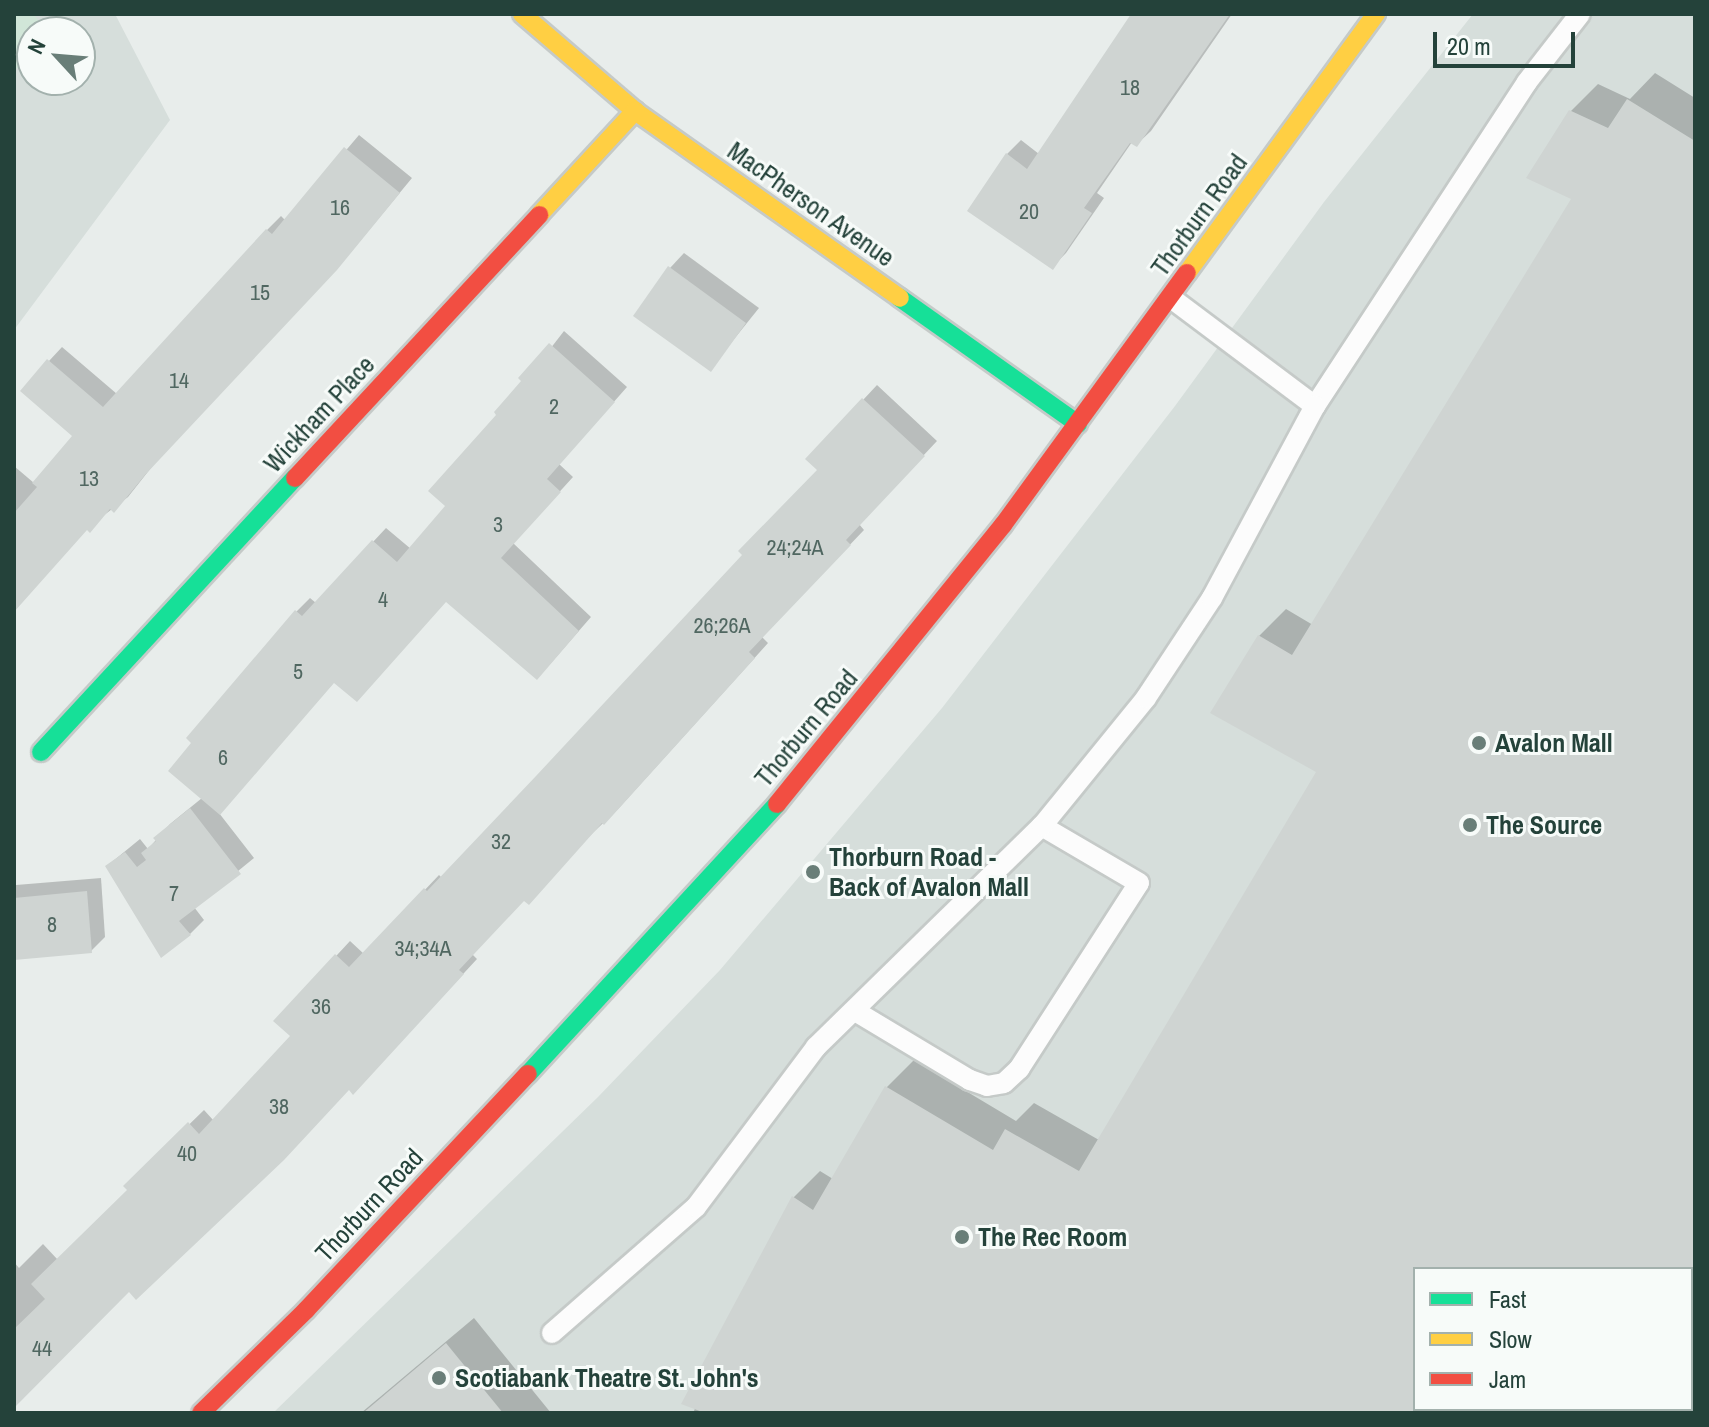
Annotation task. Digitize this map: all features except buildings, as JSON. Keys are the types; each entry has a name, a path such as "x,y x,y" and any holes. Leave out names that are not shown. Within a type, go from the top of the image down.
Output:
{"main road":[{"name":"MacPherson Avenue","path":"522,14 635,111 1078,424"},
{"name":"Thorburn Road","path":"201,1413 306,1310 527,1076 795,784 966,573 1171,298 1376,14"},
{"name":"Wickham Place","path":"41,752 635,111"}],"lane":[{"path":"552,1333 696,1207 816,1047 1042,826 1146,698 1212,598 1315,406 1527,82 1580,14"},
{"path":"1171,298 1315,406"},
{"path":"855,1011 970,1080 987,1086 1004,1083 1019,1069 1139,883 1042,826"}],"shaded area":[{"path":"14,14 115,14 170,120 14,330"},
{"path":"1473,14 1695,14 1695,1413 273,1413 598,1097 720,970 942,708 1175,406 1324,202"}],"green space":[{"path":"14,14 33,14 35,16 16,16 14,71"}],"traffic: fast":[{"path":"900,298 1078,424"},
{"path":"41,752 295,478"},
{"path":"528,1074 777,804"}],"traffic: slow":[{"path":"522,14 635,111 900,298"},
{"path":"1187,273 1376,14"},
{"path":"539,215 635,111"}],"traffic: jam":[{"path":"295,478 539,215"},
{"path":"777,804 1003,525 1187,273"},
{"path":"201,1413 306,1310 528,1074"}],"place":[{"name":"Avalon Mall","path":"1479,743"},
{"name":"The Source","path":"1470,825"},
{"name":"Thorburn Road - Back of Avalon Mall","path":"813,872"},
{"name":"The Rec Room","path":"962,1237"},
{"name":"Scotiabank Theatre St. John's","path":"439,1378"}]}
